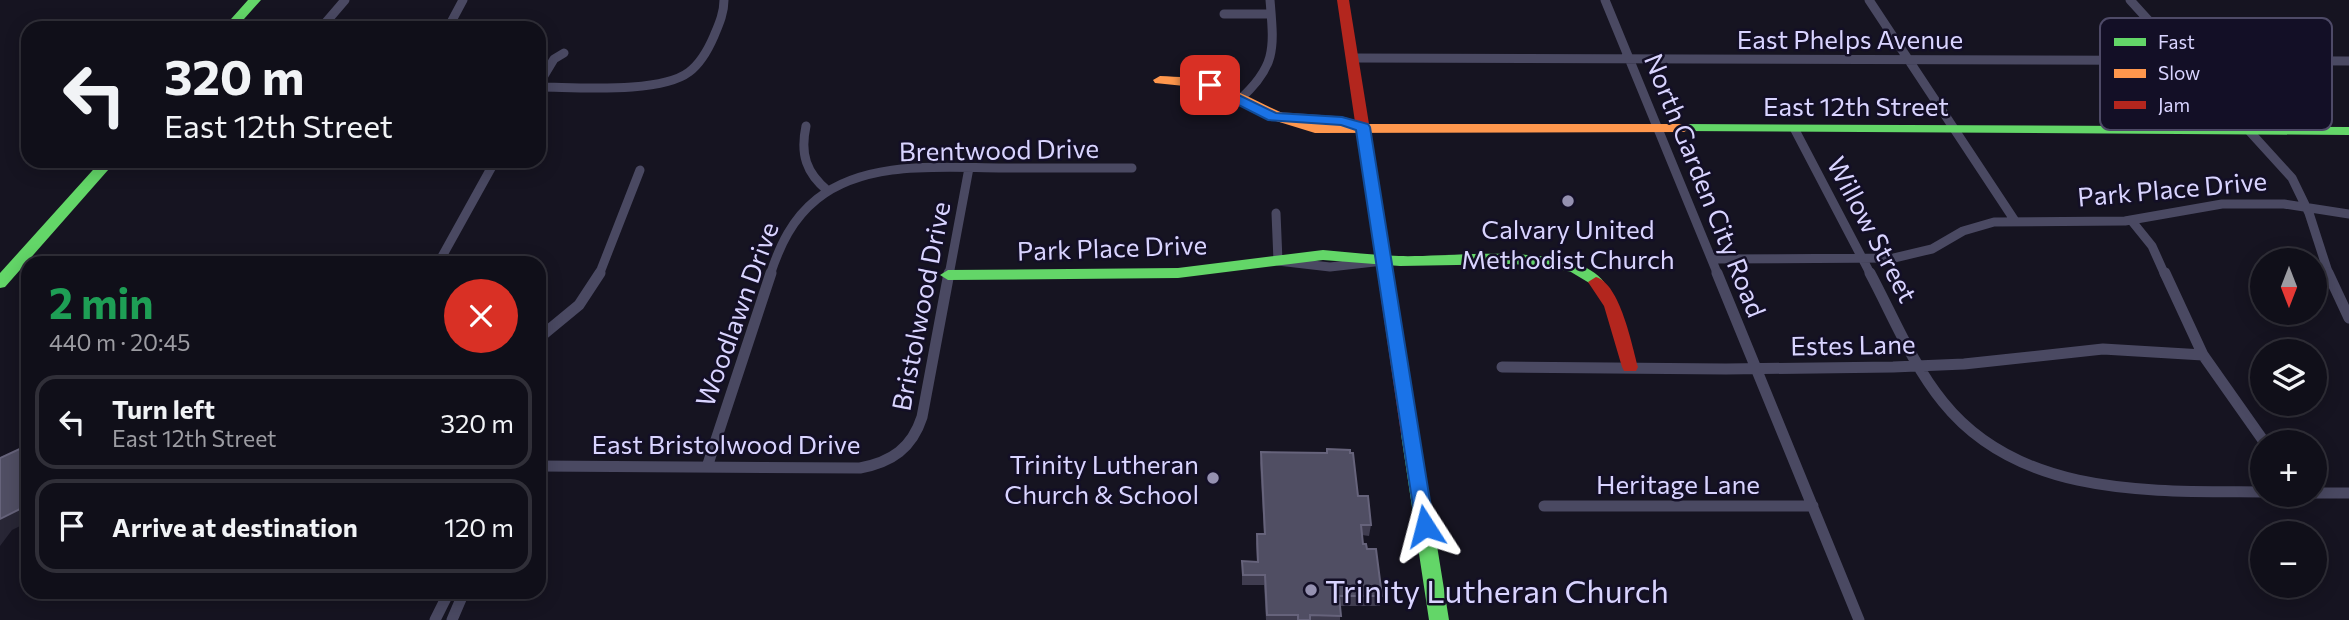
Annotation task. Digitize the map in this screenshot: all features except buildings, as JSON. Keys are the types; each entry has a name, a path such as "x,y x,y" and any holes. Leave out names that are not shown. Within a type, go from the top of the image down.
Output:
{"street":[{"path":"236,21 255,0"},
{"path":"327,21 345,0"},
{"path":"452,21 463,0"},
{"path":"546,85 653,84 683,76 700,62 713,39 723,14 724,0"},
{"path":"1239,100 1264,78 1270,68 1273,58 1270,0"},
{"path":"1343,0 1439,620"},
{"name":"North Garden City Road","path":"1605,0 1859,620"},
{"path":"1870,0 2015,221"},
{"path":"2130,0 2147,18"},
{"path":"1224,14 1271,14"},
{"path":"546,73 554,59 564,53"},
{"name":"East Phelps Avenue","path":"1352,58 2100,59"},
{"name":"East 12th Street","path":"1160,80 1210,85 1290,126 1311,130 1347,131 1363,127 2349,131"},
{"path":"806,126 801,157 812,178 828,191"},
{"name":"Willow Street","path":"1795,130 1917,365 1954,415 2003,451 2057,475 2124,488 2250,492"},
{"path":"2250,131 2292,178 2309,207 2332,287 2349,318"},
{"name":"Brentwood Drive","path":"828,191 879,172 923,167 1132,168"},
{"path":"24,256 103,168"},
{"path":"442,256 491,168"},
{"name":"Bristolwood Drive","path":"906,448 918,433 922,417 969,168"},
{"path":"546,333 568,316 584,298 598,274 640,170"},
{"name":"Woodlawn Drive","path":"707,467 779,247 797,215 828,191"},
{"name":"Park Place Drive","path":"1712,259 1914,255 1975,227 2015,221 2130,220 2222,204 2262,202 2349,214"},
{"path":"1276,213 1278,261"},
{"path":"2130,220 2158,256 2203,355 2256,430"},
{"name":"Park Place Drive","path":"948,275 1178,273 1278,261 1292,256 1364,257 1383,261 1536,261 1570,265 1589,274 1603,288 1611,304 1630,367"},
{"path":"0,283 21,259"},
{"name":"Estes Lane","path":"1502,367 1757,369 1917,365 1990,362 2073,351 2122,350 2203,355"},
{"name":"East Bristolwood Drive","path":"546,466 860,468 890,461 906,448"},
{"path":"2327,493 2349,493"},
{"name":"Heritage Lane","path":"1544,506 1813,506"},
{"path":"435,620 446,599"},
{"path":"452,620 461,599"}],"traffic: fast":[{"path":"236,21 255,0"},
{"path":"1684,128 2100,130"},
{"path":"2127,130 2349,131"},
{"path":"24,256 103,168"},
{"path":"948,275 1178,273 1323,255 1400,261 1513,259 1555,263 1576,268 1596,282"},
{"path":"0,283 21,259"},
{"path":"1410,434 1439,620"}],"traffic: slow":[{"path":"1160,80 1191,81 1209,85 1297,125 1315,128 1684,128"}],"traffic: jam":[{"path":"1343,0 1410,434"},
{"path":"1596,282 1612,305 1630,367"}],"place":[{"name":"Calvary United Methodist Church","path":"1568,201"},
{"name":"Trinity Lutheran Church & School","path":"1213,478"},
{"name":"Trinity Lutheran Church","path":"1311,590"}],"route":[{"path":"1210,85 1273,117 1342,121 1363,127 1425,526"}]}
